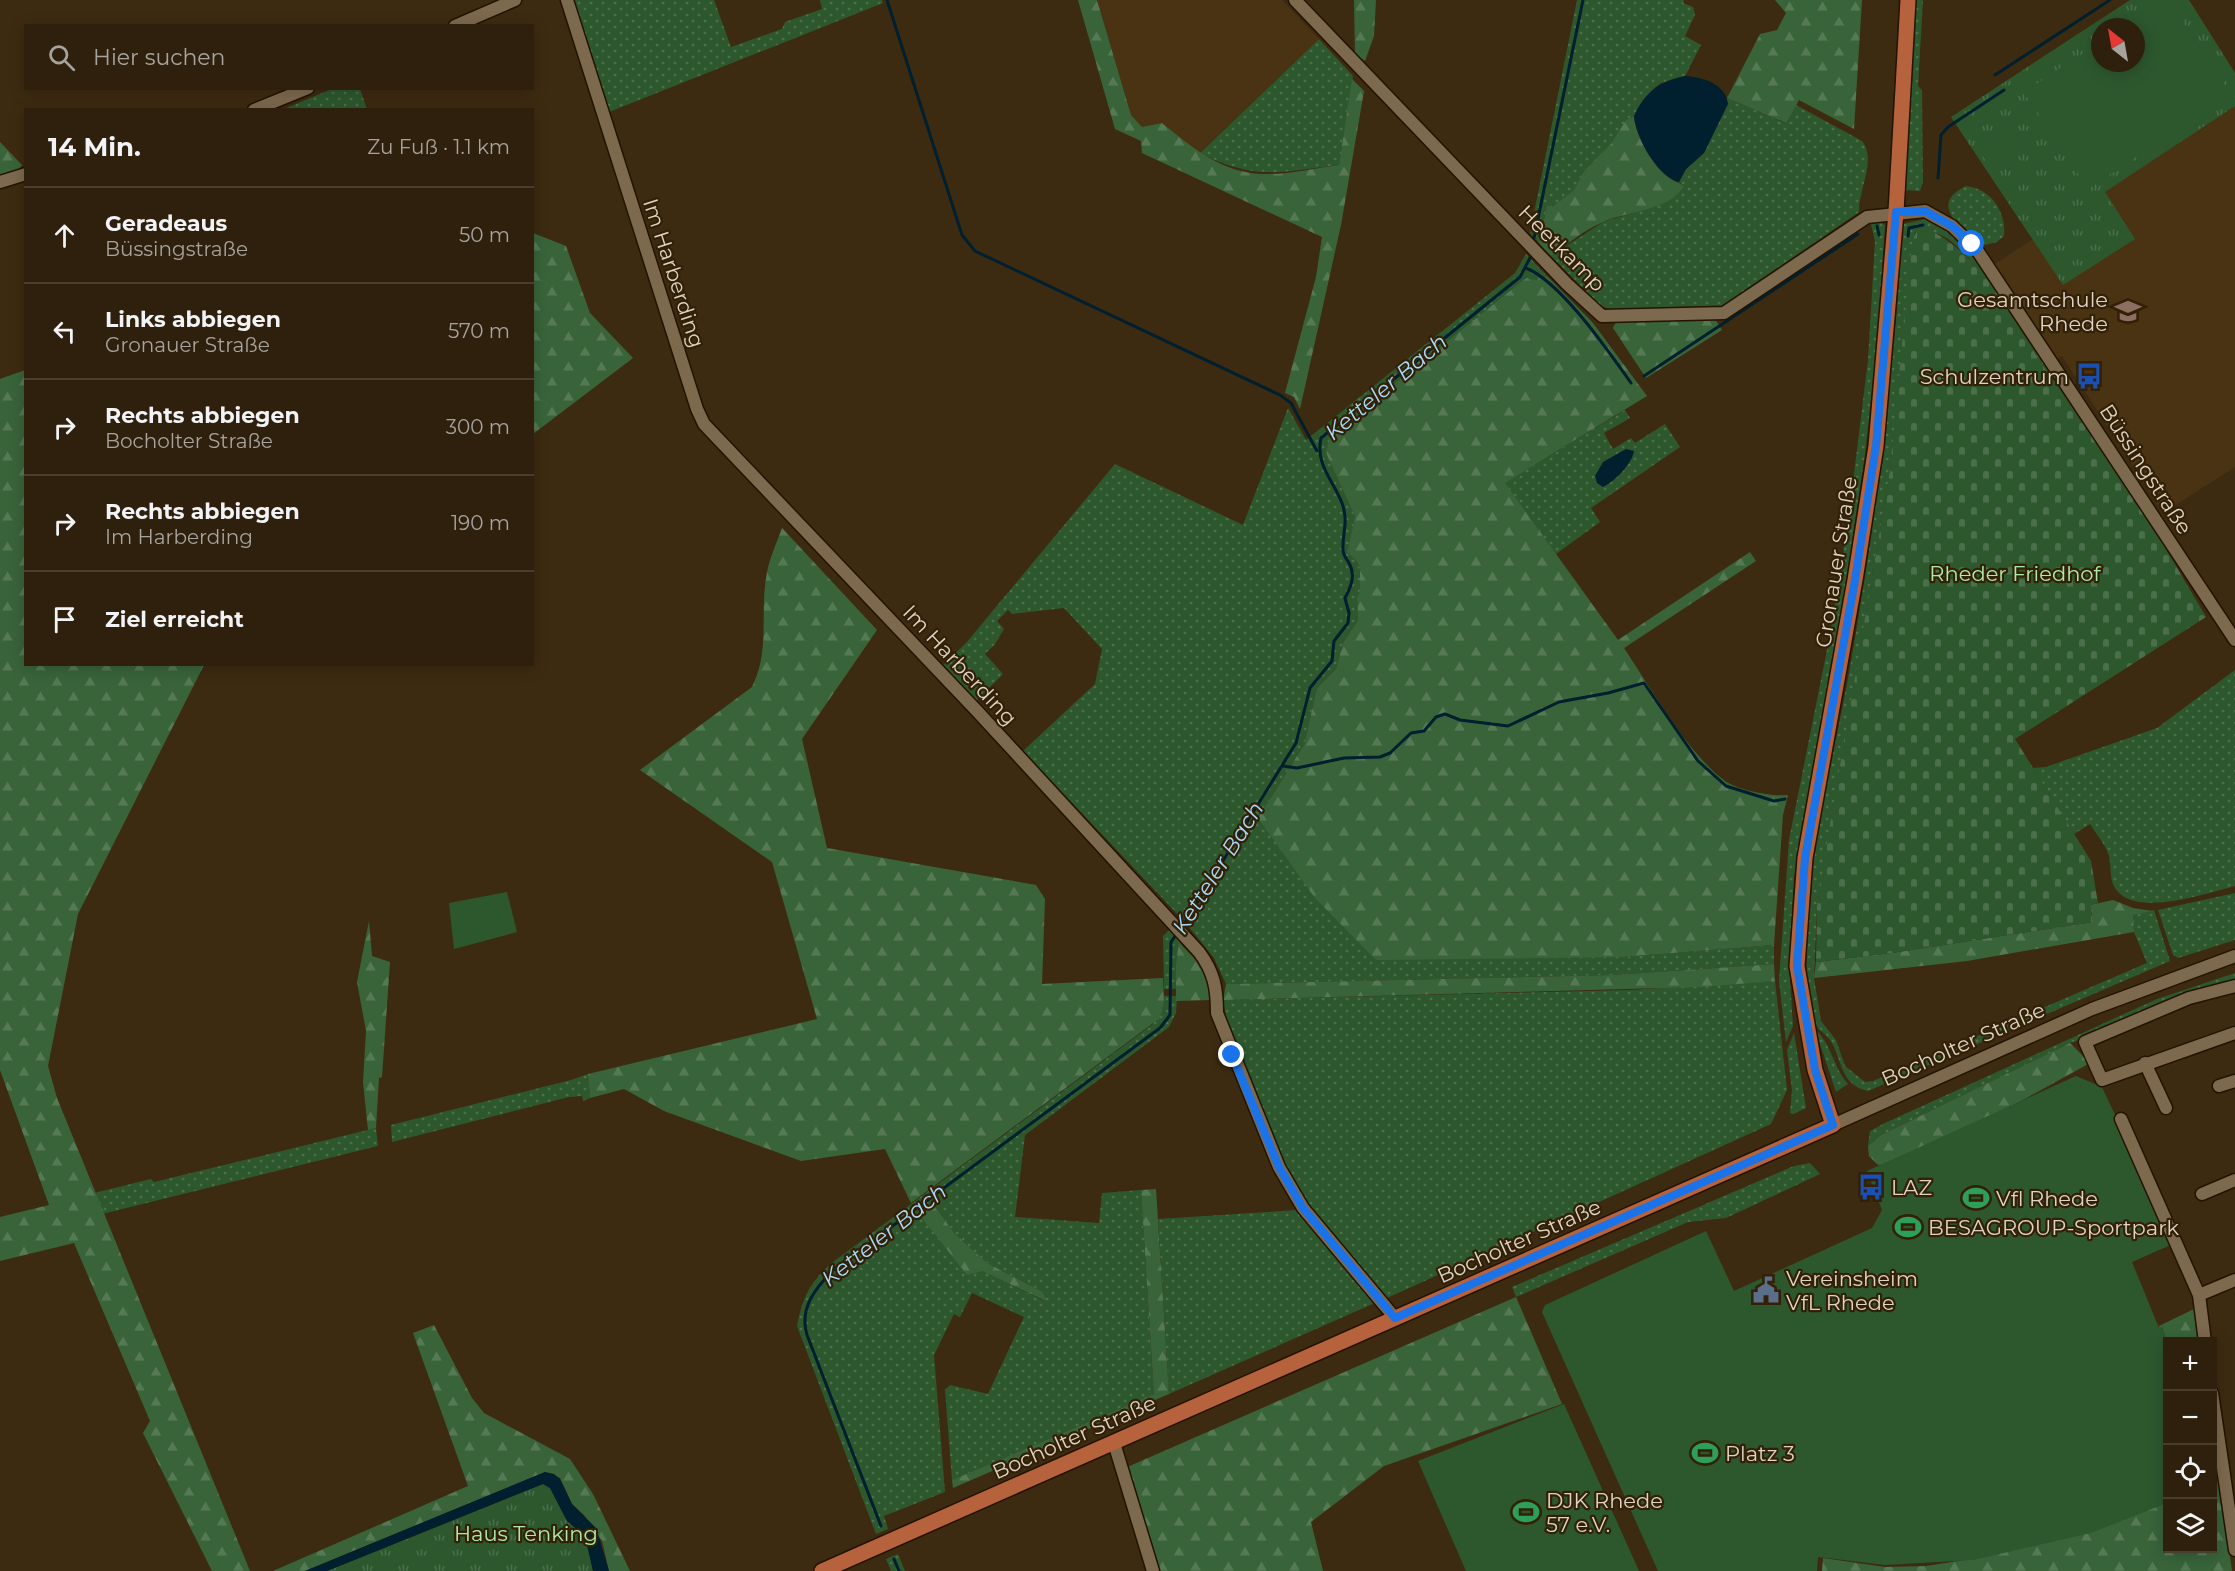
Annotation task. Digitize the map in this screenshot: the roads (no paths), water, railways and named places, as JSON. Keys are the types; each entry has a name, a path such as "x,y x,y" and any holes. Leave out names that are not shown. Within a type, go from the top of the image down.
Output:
{"main road":[{"name":"Gronauer Straße","path":"1833,1125 1815,1070 1797,966 1805,858 1855,580 1876,446 1896,212 1908,0"},
{"name":"Bocholter Straße","path":"822,1571 1833,1125"}],"street":[{"path":"460,24 514,0"},
{"name":"Im Harberding","path":"567,0 697,409 704,424 977,711 1185,936 1212,970 1217,990 1217,1013 1279,1167 1303,1208 1395,1318"},
{"name":"Heetkamp","path":"1295,0 1566,284 1602,316 1724,313 1867,217 1896,212"},
{"path":"259,108 303,90"},
{"path":"0,182 24,175"},
{"name":"Büssingstraße","path":"1896,212 1925,211 1952,226 1972,244 2235,640"},
{"name":"Bocholter Straße","path":"1833,1125 2092,1009 2235,956"},
{"path":"2235,986 2189,998 2085,1042 2102,1080 2235,1033"},
{"path":"2145,1063 2166,1108"},
{"path":"2219,1086 2235,1081"},
{"path":"2121,1119 2199,1296 2204,1337"},
{"path":"2202,1194 2235,1180"},
{"path":"2199,1296 2235,1280"},
{"path":"2217,1420 2232,1502 2235,1550"},
{"path":"1114,1443 1153,1571"}],"water":[{"path":"1685,76 1712,83 1723,91 1728,104 1704,153 1686,169 1679,182 1663,173 1649,155 1643,145 1634,116 1643,100 1654,89 1668,81"},
{"path":"1626,449 1634,451 1622,472 1603,487 1597,483 1595,476 1603,462"},
{"path":"545,1472 554,1474 560,1479 572,1504 596,1528 609,1571 593,1571 585,1536 567,1521 550,1488 543,1484 327,1571 305,1571"}],"waterway":[{"path":"887,0 962,235 975,251 1280,395 1291,403 1317,451"},
{"name":"Ketteler Bach","path":"1534,238 1583,0"},
{"path":"1995,75 2110,0"},
{"path":"1938,178 1941,135 1948,127 2004,90"},
{"path":"1908,236 1909,228 1923,225"},
{"path":"1877,226 1879,235"},
{"path":"1644,376 1858,234"},
{"name":"Ketteler Bach","path":"1182,927 1296,743 1310,688 1332,661 1334,641 1348,623 1349,613 1345,598 1352,576 1351,567 1343,552 1345,516 1342,503 1320,456 1321,438 1520,277 1530,258"},
{"path":"1526,268 1540,276 1569,302 1631,383"},
{"path":"1283,766 1297,768 1344,758 1380,757 1390,753 1411,733 1424,731 1436,717 1445,714 1460,720 1508,726 1559,702 1608,693 1644,683 1698,761 1726,786 1774,801 1785,799"},
{"name":"Ketteler Bach","path":"881,1526 807,1335 805,1316 810,1300 833,1270 1160,1028 1170,1015 1171,942 1178,932"},
{"name":"Ketteler Bach","path":"894,1559 899,1571"}],"place":[{"name":"Gesamtschule Rhede","path":"2128,311"},
{"name":"Schulzentrum","path":"2089,376"},
{"name":"LAZ","path":"1871,1187"},
{"name":"Vfl Rhede","path":"1976,1198"},
{"name":"BESAGROUP-Sportpark","path":"1908,1227"},
{"name":"Vereinsheim VfL Rhede","path":"1766,1290"},
{"name":"Platz 3","path":"1705,1453"},
{"name":"DJK Rhede 57 e.V.","path":"1526,1512"}],"park label":[{"name":"Rheder Friedhof","path":"2015,573"},
{"name":"Haus Tenking","path":"526,1533"}]}
